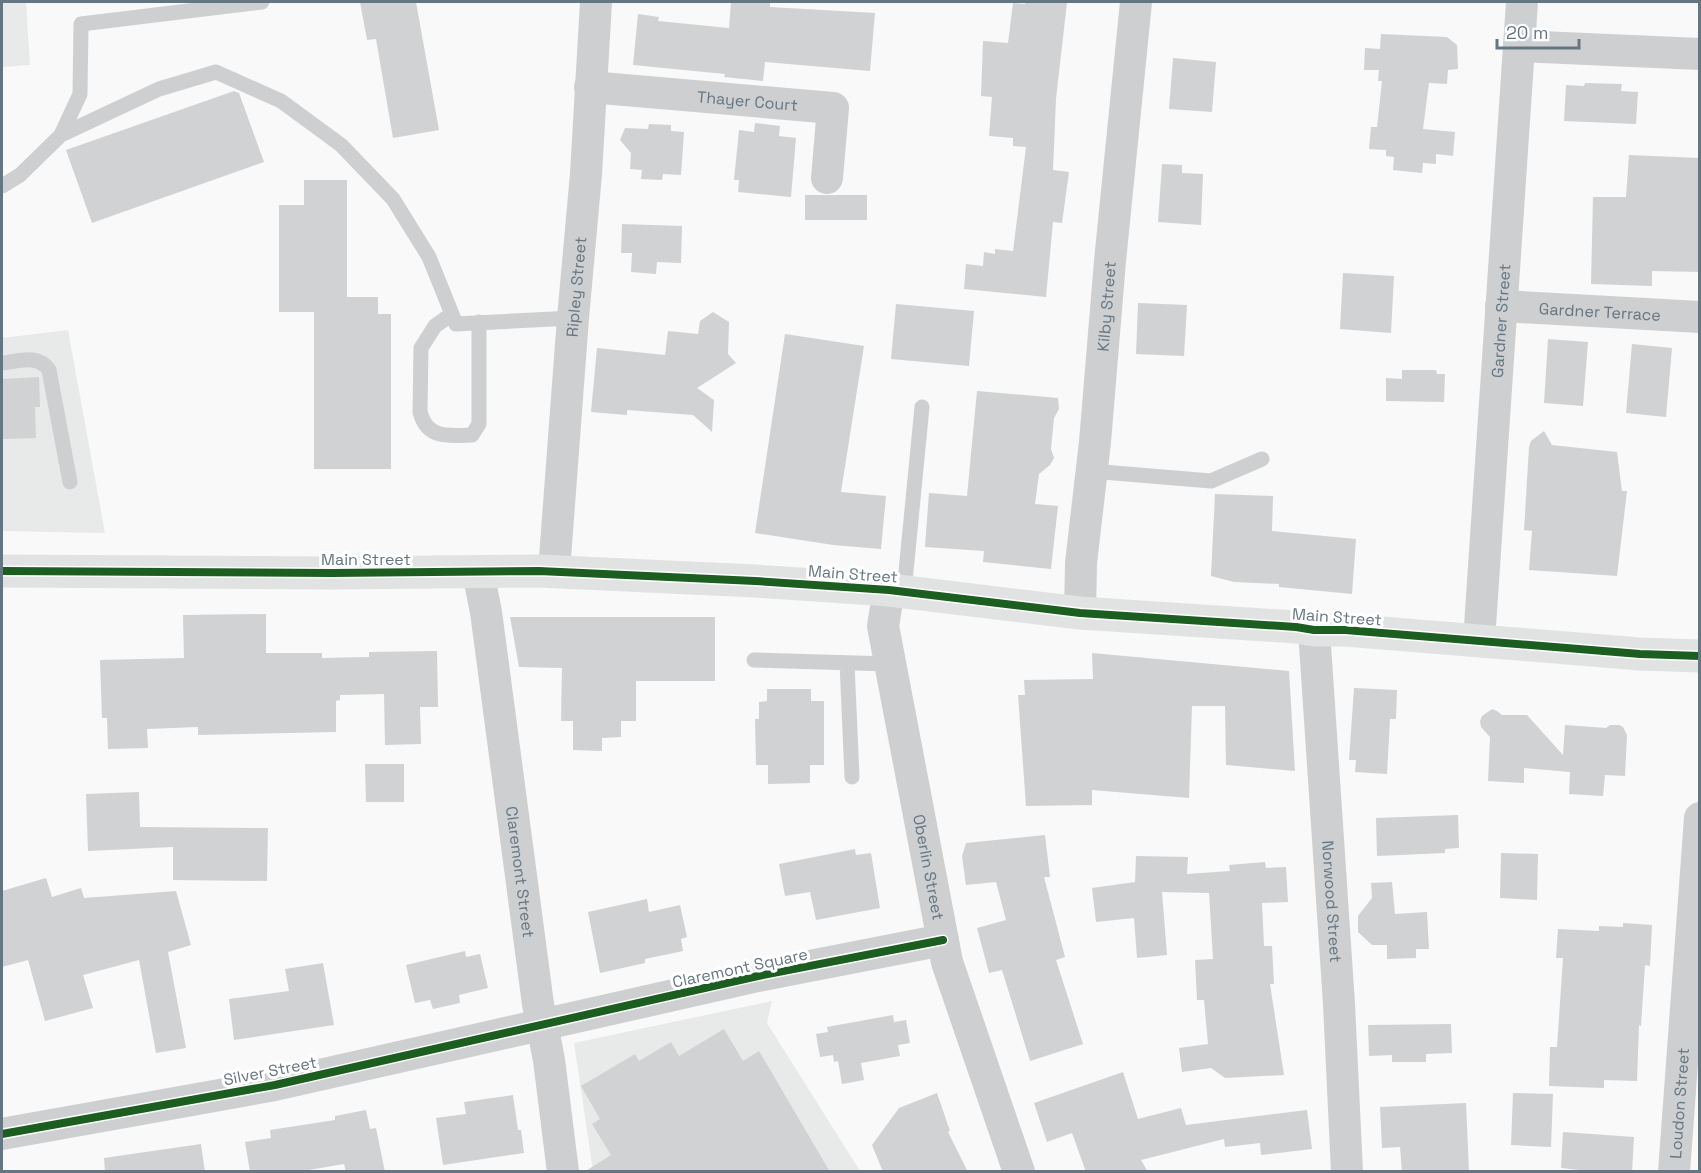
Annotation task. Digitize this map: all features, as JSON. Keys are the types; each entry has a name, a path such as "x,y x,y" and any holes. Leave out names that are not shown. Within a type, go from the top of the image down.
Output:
{"main road":[{"name":"Main Street","path":"2,571 554,572 755,581 897,591 1080,614 1314,630 1345,630 1640,654 1700,656"}],"street":[{"name":"Ripley Street","path":"554,572 586,174 596,2"},
{"name":"Kilby Street","path":"1080,614 1081,563 1136,2"},
{"name":"Gardner Street","path":"1479,641 1522,2"},
{"path":"1519,46 1700,54"},
{"name":"Thayer Court","path":"590,87 833,108 827,178"},
{"name":"Gardner Terrace","path":"1501,306 1700,317"},
{"name":"Claremont Street","path":"478,572 486,612 562,1172"},
{"name":"Oberlin Street","path":"897,591 883,626 944,940 946,962 1019,1172"},
{"name":"Norwood Street","path":"1314,630 1338,994 1347,1172"},
{"name":"Loudon Street","path":"1674,1172 1700,819"},
{"name":"Claremont Square","path":"543,1026 770,974 944,940"},
{"name":"Silver Street","path":"2,1134 275,1085 543,1026"}],"lane":[{"path":"61,135 80,94 81,24 262,2"},
{"path":"2,186 20,175 61,135 159,89 216,72 281,101 341,145 393,199 429,257 456,324 573,318"},
{"path":"452,314 435,326 421,348 420,412 422,420 431,431 443,436 472,435 479,424 479,322"},
{"path":"2,363 36,360 44,363 49,370 70,482"},
{"path":"897,591 922,407"},
{"path":"1091,471 1211,481 1262,459"},
{"path":"753,660 890,664"},
{"path":"847,663 852,777"}],"shaded area":[{"path":"2,2 26,2 30,65 2,67"},
{"path":"68,330 105,533 2,531 2,338"},
{"path":"772,1001 767,1023 860,1171 593,1171 574,1043"}],"building":[{"path":"360,2 416,2 439,130 393,138 376,39 367,40"},
{"path":"731,2 770,2 770,7 875,13 870,71 765,62 763,81 724,77 725,74 633,65 638,14 659,17 658,21 729,28"},
{"path":"1025,2 1067,2 1056,99 1053,170 1069,172 1062,223 1053,222 1046,297 964,289 966,264 983,266 984,252 995,254 995,249 1013,251 1026,147 1013,146 1013,138 989,136 992,97 981,96 983,41 1008,43 1013,3 1025,4"},
{"path":"1381,34 1447,37 1457,45 1458,69 1448,70 1447,84 1429,83 1423,129 1455,132 1453,156 1436,154 1436,164 1423,163 1422,173 1393,170 1394,157 1386,156 1386,150 1369,149 1371,127 1377,127 1382,81 1378,81 1379,70 1364,70 1365,48 1380,49"},
{"path":"1173,58 1216,62 1212,112 1169,109"},
{"path":"1585,83 1622,84 1621,91 1638,92 1636,124 1564,121 1566,85 1584,86"},
{"path":"234,91 239,93 264,162 92,223 66,150"},
{"path":"755,123 780,126 779,136 796,138 791,197 738,192 739,180 734,180 739,130 754,132"},
{"path":"649,124 671,125 671,131 684,132 681,175 663,174 662,180 641,179 642,170 630,169 631,153 620,140 625,128 648,129"},
{"path":"1629,155 1700,158 1700,272 1652,271 1652,286 1591,284 1593,197 1626,197"},
{"path":"1162,164 1182,165 1182,173 1203,174 1201,225 1158,222"},
{"path":"304,180 347,180 347,297 378,297 378,314 391,314 391,469 314,469 314,312 279,312 279,205 304,205"},
{"path":"805,195 867,195 867,220 805,220"},
{"path":"622,224 682,226 681,263 657,262 656,274 631,272 632,253 621,253"},
{"path":"1343,273 1394,276 1391,333 1340,329"},
{"path":"1138,303 1187,305 1184,356 1136,354"},
{"path":"896,304 974,311 969,366 891,359"},
{"path":"713,312 729,322 728,354 736,363 697,388 714,400 712,432 693,415 627,410 627,415 591,412 597,348 665,355 668,331 698,334 700,321"},
{"path":"785,334 864,346 841,492 886,496 881,549 833,545 755,533"},
{"path":"1548,339 1588,342 1583,406 1544,403"},
{"path":"1632,344 1672,348 1666,417 1626,413"},
{"path":"1402,370 1436,370 1437,374 1445,374 1444,402 1386,401 1386,378 1402,379"},
{"path":"39,377 40,407 35,407 36,438 2,439 2,379"},
{"path":"977,391 1058,398 1059,409 1054,418 1051,449 1054,458 1050,465 1039,474 1035,504 1058,506 1051,569 983,562 984,551 925,547 929,493 967,496"},
{"path":"1544,431 1552,445 1617,452 1622,491 1627,491 1617,576 1529,570 1532,531 1524,530 1529,447 1531,441"},
{"path":"1215,494 1273,496 1272,531 1356,539 1352,594 1279,587 1279,584 1234,582 1211,576"},
{"path":"266,614 266,653 322,653 322,658 369,657 369,652 437,651 438,707 420,707 421,744 385,745 384,694 340,695 340,700 336,701 336,732 198,735 198,727 147,729 148,748 108,749 107,718 102,718 100,660 184,658 183,615"},
{"path":"510,617 715,617 715,681 636,681 636,721 621,721 621,737 602,738 602,751 573,750 573,721 561,721 562,668 519,667"},
{"path":"1092,653 1289,671 1295,771 1226,765 1225,706 1192,706 1189,798 1092,790 1092,805 1026,806 1018,695 1025,695 1024,680 1093,679"},
{"path":"1354,688 1397,690 1396,719 1390,719 1387,774 1355,772 1356,760 1349,760"},
{"path":"767,689 811,689 811,701 824,701 824,765 810,765 810,783 768,784 768,765 756,765 755,719 759,719 759,702 767,701"},
{"path":"1492,709 1502,715 1527,715 1563,755 1565,725 1606,728 1610,725 1619,725 1623,727 1627,735 1625,776 1605,775 1603,796 1569,794 1570,772 1524,768 1524,783 1488,781 1490,737 1481,727 1480,721 1482,716"},
{"path":"365,764 404,764 404,802 366,802"},
{"path":"139,792 140,827 268,828 267,881 173,880 173,847 88,851 86,794"},
{"path":"1458,815 1459,848 1445,849 1445,853 1377,856 1376,818"},
{"path":"1045,835 1050,877 1044,877 1065,957 1056,960 1083,1044 1030,1061 1002,970 989,973 977,928 1006,920 996,882 966,885 962,856 966,843"},
{"path":"855,849 856,855 871,853 880,908 816,920 810,892 785,896 779,864"},
{"path":"1501,853 1538,854 1537,900 1500,898"},
{"path":"1136,856 1188,857 1187,874 1230,871 1229,865 1265,862 1266,868 1286,867 1288,902 1262,903 1264,946 1272,946 1274,984 1270,984 1284,1075 1225,1078 1211,1068 1182,1072 1179,1048 1208,1044 1204,1000 1197,1000 1195,960 1213,959 1209,893 1162,892 1167,955 1137,958 1134,918 1096,922 1092,888 1135,882"},
{"path":"46,878 52,897 81,888 84,898 176,891 191,945 168,952 186,1048 156,1053 139,960 83,975 93,1008 45,1021 28,960 2,967 2,891"},
{"path":"1392,882 1395,914 1427,912 1429,949 1416,949 1416,958 1387,959 1387,945 1372,945 1358,932 1358,916 1372,898 1371,883"},
{"path":"647,899 649,912 680,905 687,937 681,939 683,951 645,959 645,963 600,973 588,912"},
{"path":"1623,923 1652,925 1650,966 1645,965 1641,1026 1639,1025 1637,1081 1604,1080 1604,1088 1549,1086 1550,1047 1557,1047 1563,958 1556,958 1558,929 1599,931 1599,926 1623,927"},
{"path":"465,951 466,957 480,954 488,988 459,995 460,1003 433,1009 430,1000 415,1003 406,965"},
{"path":"323,963 334,1025 234,1040 229,999 289,991 285,969"},
{"path":"893,1015 894,1022 906,1020 910,1043 898,1045 900,1056 861,1063 864,1080 842,1084 838,1061 834,1062 833,1055 820,1057 816,1034 828,1032 827,1027"},
{"path":"1451,1024 1452,1053 1426,1054 1426,1062 1392,1062 1392,1055 1369,1056 1368,1025"},
{"path":"724,1029 743,1061 759,1051 830,1172 584,1172 611,1155 592,1124 600,1119 581,1086 635,1054 639,1061 671,1042 679,1056"},
{"path":"1123,1072 1138,1119 1181,1108 1186,1125 1307,1110 1312,1149 1261,1155 1260,1143 1225,1147 1224,1139 1141,1160 1148,1172 1086,1172 1072,1133 1047,1142 1034,1103"},
{"path":"937,1093 950,1131 948,1132 968,1172 883,1172 872,1145 899,1108"},
{"path":"1513,1093 1553,1094 1551,1147 1511,1145"},
{"path":"513,1095 524,1153 443,1165 436,1118 466,1114 464,1102"},
{"path":"1466,1103 1469,1172 1402,1172 1400,1147 1382,1148 1380,1107"},
{"path":"366,1110 370,1129 376,1128 385,1172 346,1172 344,1164 297,1172 250,1172 245,1142 271,1138 270,1130 335,1120 335,1116"},
{"path":"1563,1132 1634,1137 1632,1172 1579,1172 1579,1170 1561,1168"},
{"path":"201,1144 205,1172 105,1172 104,1158"}],"cycle path":[{"path":"2,571 332,573 539,571 755,581 889,590 1080,613 1314,630 1345,630 1640,654 1700,656"},
{"path":"2,1134 275,1085 758,976 943,940"}]}
